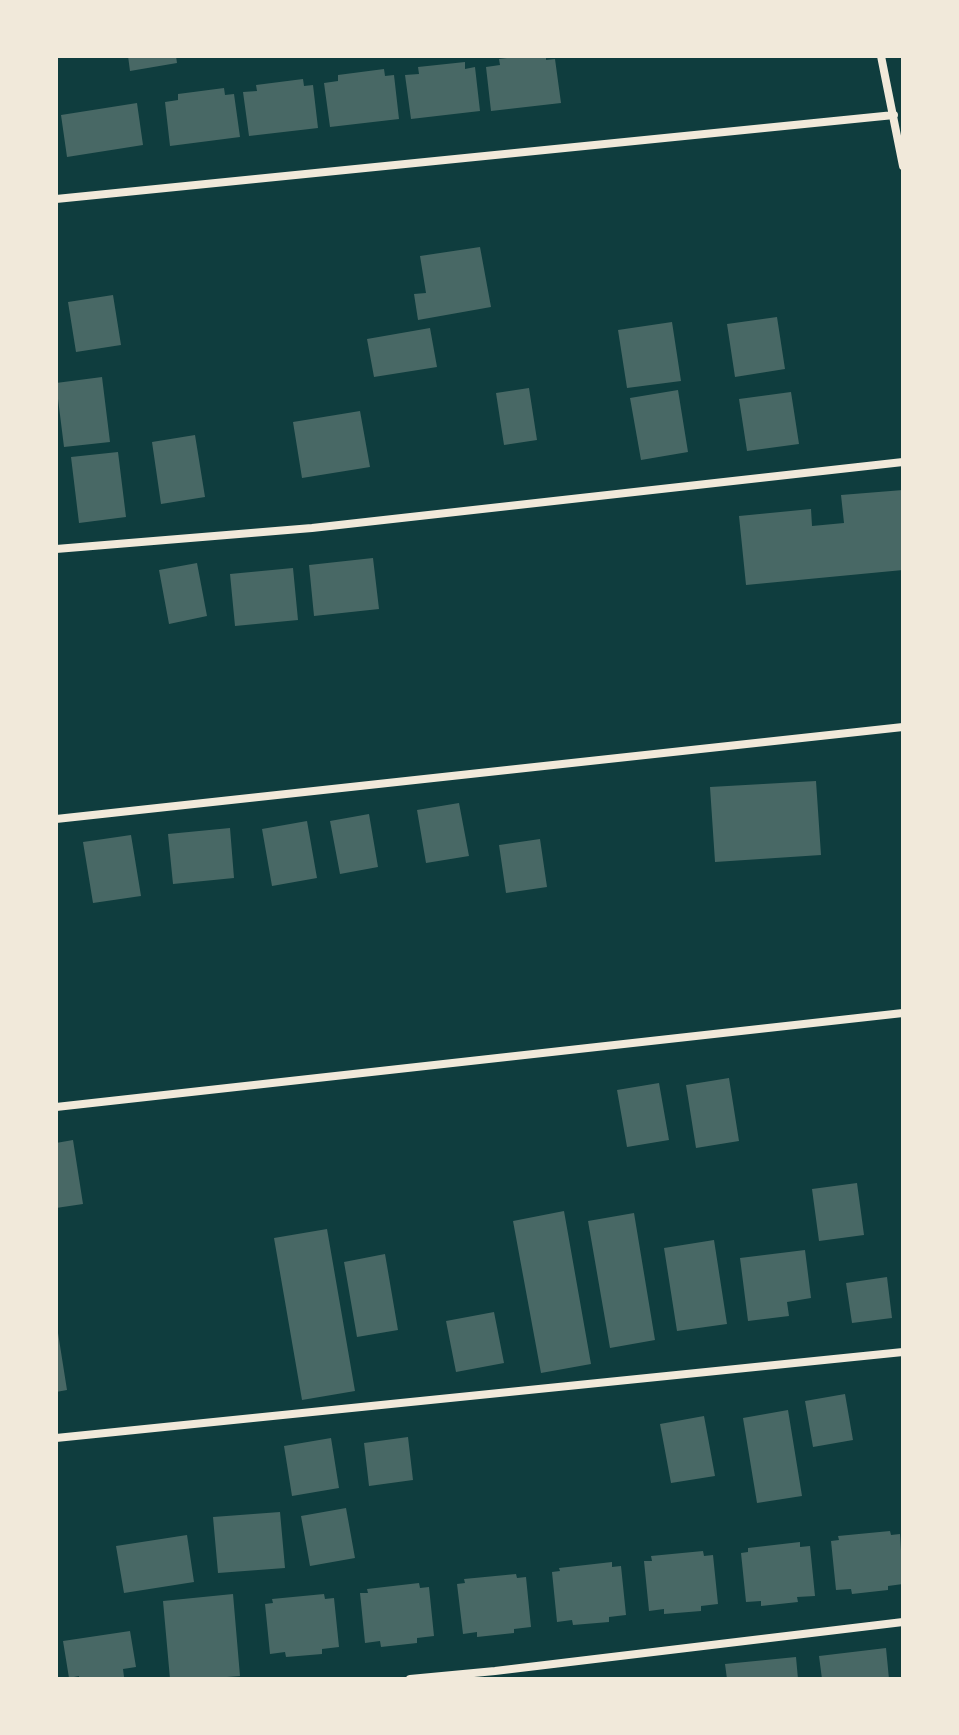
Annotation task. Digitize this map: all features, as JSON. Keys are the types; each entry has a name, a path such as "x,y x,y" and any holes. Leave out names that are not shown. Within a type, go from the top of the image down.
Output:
{"street":[{"path":"881,56 901,140 903,166"},
{"path":"56,199 894,115"},
{"path":"56,549 312,528 903,462"},
{"path":"56,819 903,727"},
{"path":"56,1107 903,1013"},
{"path":"56,1438 903,1352"},
{"path":"410,1679 903,1622"}],"building":[{"path":"128,56 176,56 177,63 130,71"},
{"path":"523,56 555,59 561,103 491,111 486,67 500,65 499,59"},
{"path":"465,62 465,69 475,67 480,111 411,119 405,75 419,74 418,67"},
{"path":"384,69 385,76 394,75 399,119 330,127 324,83 338,81 338,75"},
{"path":"303,79 304,86 313,85 318,128 249,136 243,92 257,91 256,85"},
{"path":"224,88 225,95 234,94 240,137 170,146 165,102 178,100 178,94"},
{"path":"137,103 143,145 67,157 61,115"},
{"path":"480,247 491,307 418,320 414,294 426,293 420,256"},
{"path":"113,295 121,345 76,352 68,302"},
{"path":"777,317 785,369 735,377 727,324"},
{"path":"672,322 681,381 627,388 618,330"},
{"path":"430,328 437,367 374,377 367,339"},
{"path":"102,377 110,442 64,447 56,383"},
{"path":"529,388 537,440 504,445 496,393"},
{"path":"678,390 688,452 641,460 630,398"},
{"path":"791,392 799,444 747,451 739,399"},
{"path":"360,411 370,467 302,478 293,422"},
{"path":"195,435 205,497 161,504 152,442"},
{"path":"118,452 126,517 79,523 71,457"},
{"path":"903,490 903,570 746,585 739,516 811,509 812,526 844,523 841,495"},
{"path":"373,558 379,609 314,616 309,565"},
{"path":"197,563 207,616 169,624 159,570"},
{"path":"293,568 298,620 235,626 230,574"},
{"path":"816,781 821,855 715,862 710,787"},
{"path":"459,803 469,856 426,863 417,810"},
{"path":"369,814 378,867 340,874 330,821"},
{"path":"307,821 317,878 272,886 262,829"},
{"path":"230,828 234,878 173,884 168,834"},
{"path":"131,835 141,896 93,903 83,842"},
{"path":"540,839 547,887 506,893 499,845"},
{"path":"729,1078 739,1141 696,1148 686,1085"},
{"path":"659,1083 669,1140 627,1147 617,1090"},
{"path":"73,1140 83,1204 56,1208 56,1143"},
{"path":"857,1183 864,1235 819,1241 812,1189"},
{"path":"564,1211 591,1364 541,1373 513,1221"},
{"path":"634,1213 655,1340 610,1348 588,1221"},
{"path":"327,1229 355,1391 302,1400 274,1238"},
{"path":"714,1240 727,1324 677,1331 664,1248"},
{"path":"805,1250 811,1298 787,1302 789,1316 748,1321 740,1258"},
{"path":"385,1254 398,1330 357,1337 344,1262"},
{"path":"887,1277 892,1318 852,1323 846,1283"},
{"path":"494,1312 504,1363 456,1372 446,1321"},
{"path":"56,1334 67,1390 56,1392"},
{"path":"845,1394 853,1440 813,1447 805,1401"},
{"path":"788,1410 802,1496 757,1503 743,1418"},
{"path":"704,1416 715,1476 671,1483 660,1424"},
{"path":"408,1437 413,1480 369,1486 364,1443"},
{"path":"331,1438 339,1488 292,1496 284,1446"},
{"path":"346,1508 355,1558 310,1566 301,1516"},
{"path":"280,1512 285,1568 218,1573 213,1517"},
{"path":"890,1531 891,1535 900,1534 903,1584 888,1586 888,1590 852,1594 851,1589 836,1590 831,1541 839,1540 838,1536"},
{"path":"187,1535 194,1582 124,1593 116,1546"},
{"path":"800,1542 800,1547 810,1546 815,1596 797,1597 798,1602 761,1606 761,1601 746,1602 741,1553 748,1552 748,1548"},
{"path":"703,1551 704,1556 713,1555 718,1604 701,1606 701,1611 664,1614 664,1609 649,1611 644,1561 652,1561 651,1556"},
{"path":"612,1562 612,1567 621,1566 626,1615 609,1617 609,1622 573,1625 572,1620 557,1622 552,1572 560,1571 559,1568"},
{"path":"516,1574 517,1578 526,1577 531,1627 514,1629 514,1633 477,1637 477,1632 463,1634 457,1584 465,1583 464,1579"},
{"path":"419,1583 420,1588 429,1587 434,1636 417,1638 417,1643 381,1647 380,1641 365,1643 360,1593 368,1593 367,1589"},
{"path":"233,1594 240,1676 170,1679 163,1601"},
{"path":"324,1594 325,1599 334,1598 339,1647 322,1649 322,1654 286,1657 285,1652 270,1654 265,1604 273,1603 272,1599"},
{"path":"130,1631 136,1667 123,1669 124,1677 69,1678 63,1641"},
{"path":"886,1648 889,1679 822,1679 819,1656"},
{"path":"796,1657 798,1679 727,1679 725,1664"}]}
